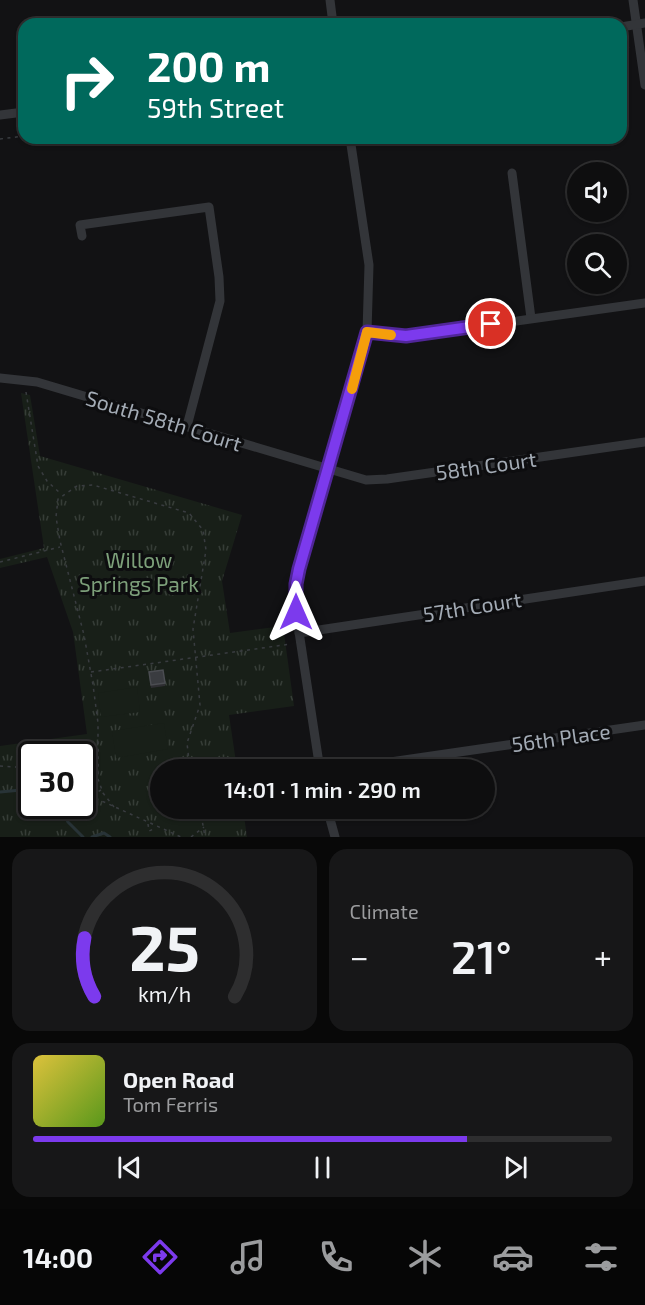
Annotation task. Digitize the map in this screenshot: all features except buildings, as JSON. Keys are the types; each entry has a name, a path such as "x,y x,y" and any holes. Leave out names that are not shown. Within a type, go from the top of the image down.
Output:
{"street":[{"path":"330,0 332,18"},
{"path":"633,0 641,24 645,85"},
{"path":"0,115 18,113"},
{"path":"318,759 300,638 296,584 367,332 369,265 351,144"},
{"path":"512,173 531,318"},
{"path":"82,236 80,225 209,207 220,301 187,426"},
{"path":"367,332 417,335 645,303"},
{"name":"South 58th Court","path":"0,378 29,380 327,470"},
{"name":"58th Court","path":"327,470 352,477 380,480 645,442"},
{"name":"57th Court","path":"300,638 645,581"},
{"name":"56th Place","path":"409,759 645,724"},
{"path":"330,819 334,837"}],"path":[{"path":"0,139 18,137"},
{"path":"29,380 26,392 38,466 47,481 62,495"},
{"path":"114,807 101,790 97,772 98,723 91,672 56,517 57,503 62,495 77,486 93,485 189,513 200,523 206,539 206,550 193,616 200,705 187,743 189,759"},
{"path":"0,562 61,547"},
{"path":"91,672 221,654 300,638"},
{"path":"0,766 18,767"},
{"path":"96,792 101,790"},
{"path":"96,798 181,837"},
{"path":"202,819 205,837"},
{"path":"148,823 150,831 157,827"},
{"path":"191,837 204,826"}],"green space":[{"name":"Willow Springs Park","path":"21,393 30,395 40,456 242,515 222,581 230,633 283,626 294,706 229,715 236,759 150,759 150,819 244,819 247,837 0,837 0,746 18,744 18,819 96,819 96,741 36,741 87,734 73,632 47,557 0,568 0,559 44,548"},
{"path":"137,687 140,712 101,717 98,693"},
{"path":"164,723 168,749 116,758 112,731"}],"waterway":[{"path":"0,792 18,790"},
{"path":"66,819 83,837"},
{"path":"92,837 104,833 110,837"}],"slow traffic":[{"path":"352,389 367,332 391,335"}],"route":[{"path":"296,612 296,584 299,569 367,332 406,336 491,324"}]}
